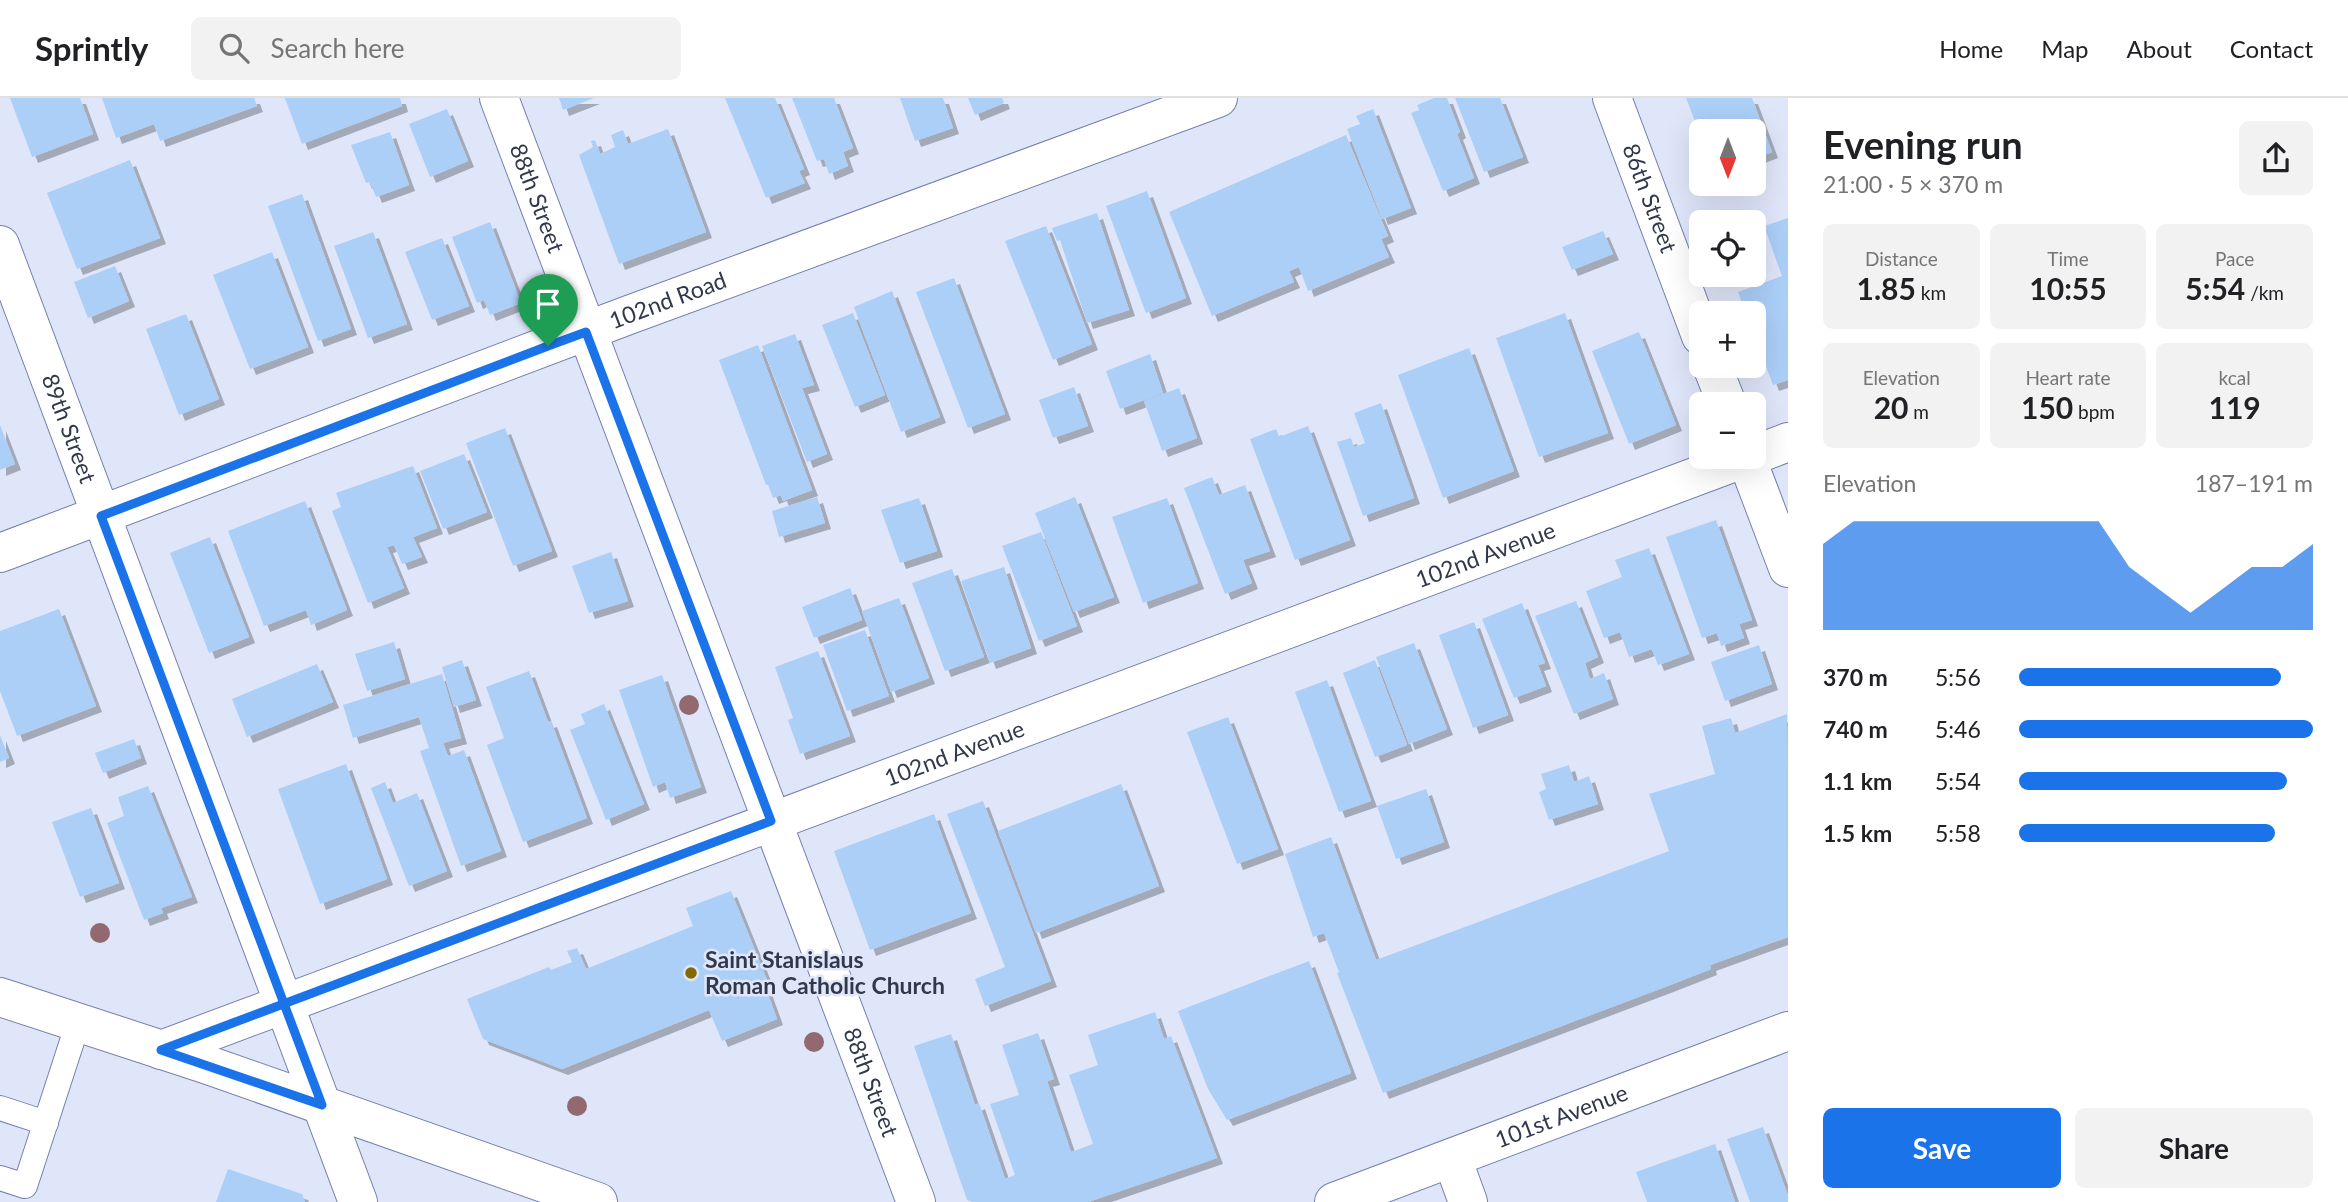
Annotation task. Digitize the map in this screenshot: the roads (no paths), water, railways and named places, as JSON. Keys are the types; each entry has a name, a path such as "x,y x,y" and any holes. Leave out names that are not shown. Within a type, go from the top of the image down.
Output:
{"street":[{"name":"88th Street","path":"499,98 916,1202"},
{"name":"102nd Road","path":"0,553 1218,98"},
{"name":"86th Street","path":"1612,98 1689,304"},
{"name":"89th Street","path":"0,245 358,1202"},
{"path":"1766,450 1788,442"},
{"name":"102nd Avenue","path":"161,1050 1715,469"},
{"path":"1751,469 1788,568"},
{"path":"0,998 322,1105 532,1191 598,1202"},
{"name":"101st Avenue","path":"1334,1202 1788,1031"},
{"path":"1452,1158 1468,1202"}],"lane":[{"path":"0,1178 25,1186 78,1023"},
{"path":"0,1108 46,1124"}],"place":[{"name":"Saint Stanislaus Roman Catholic Church","path":"691,973"}]}
